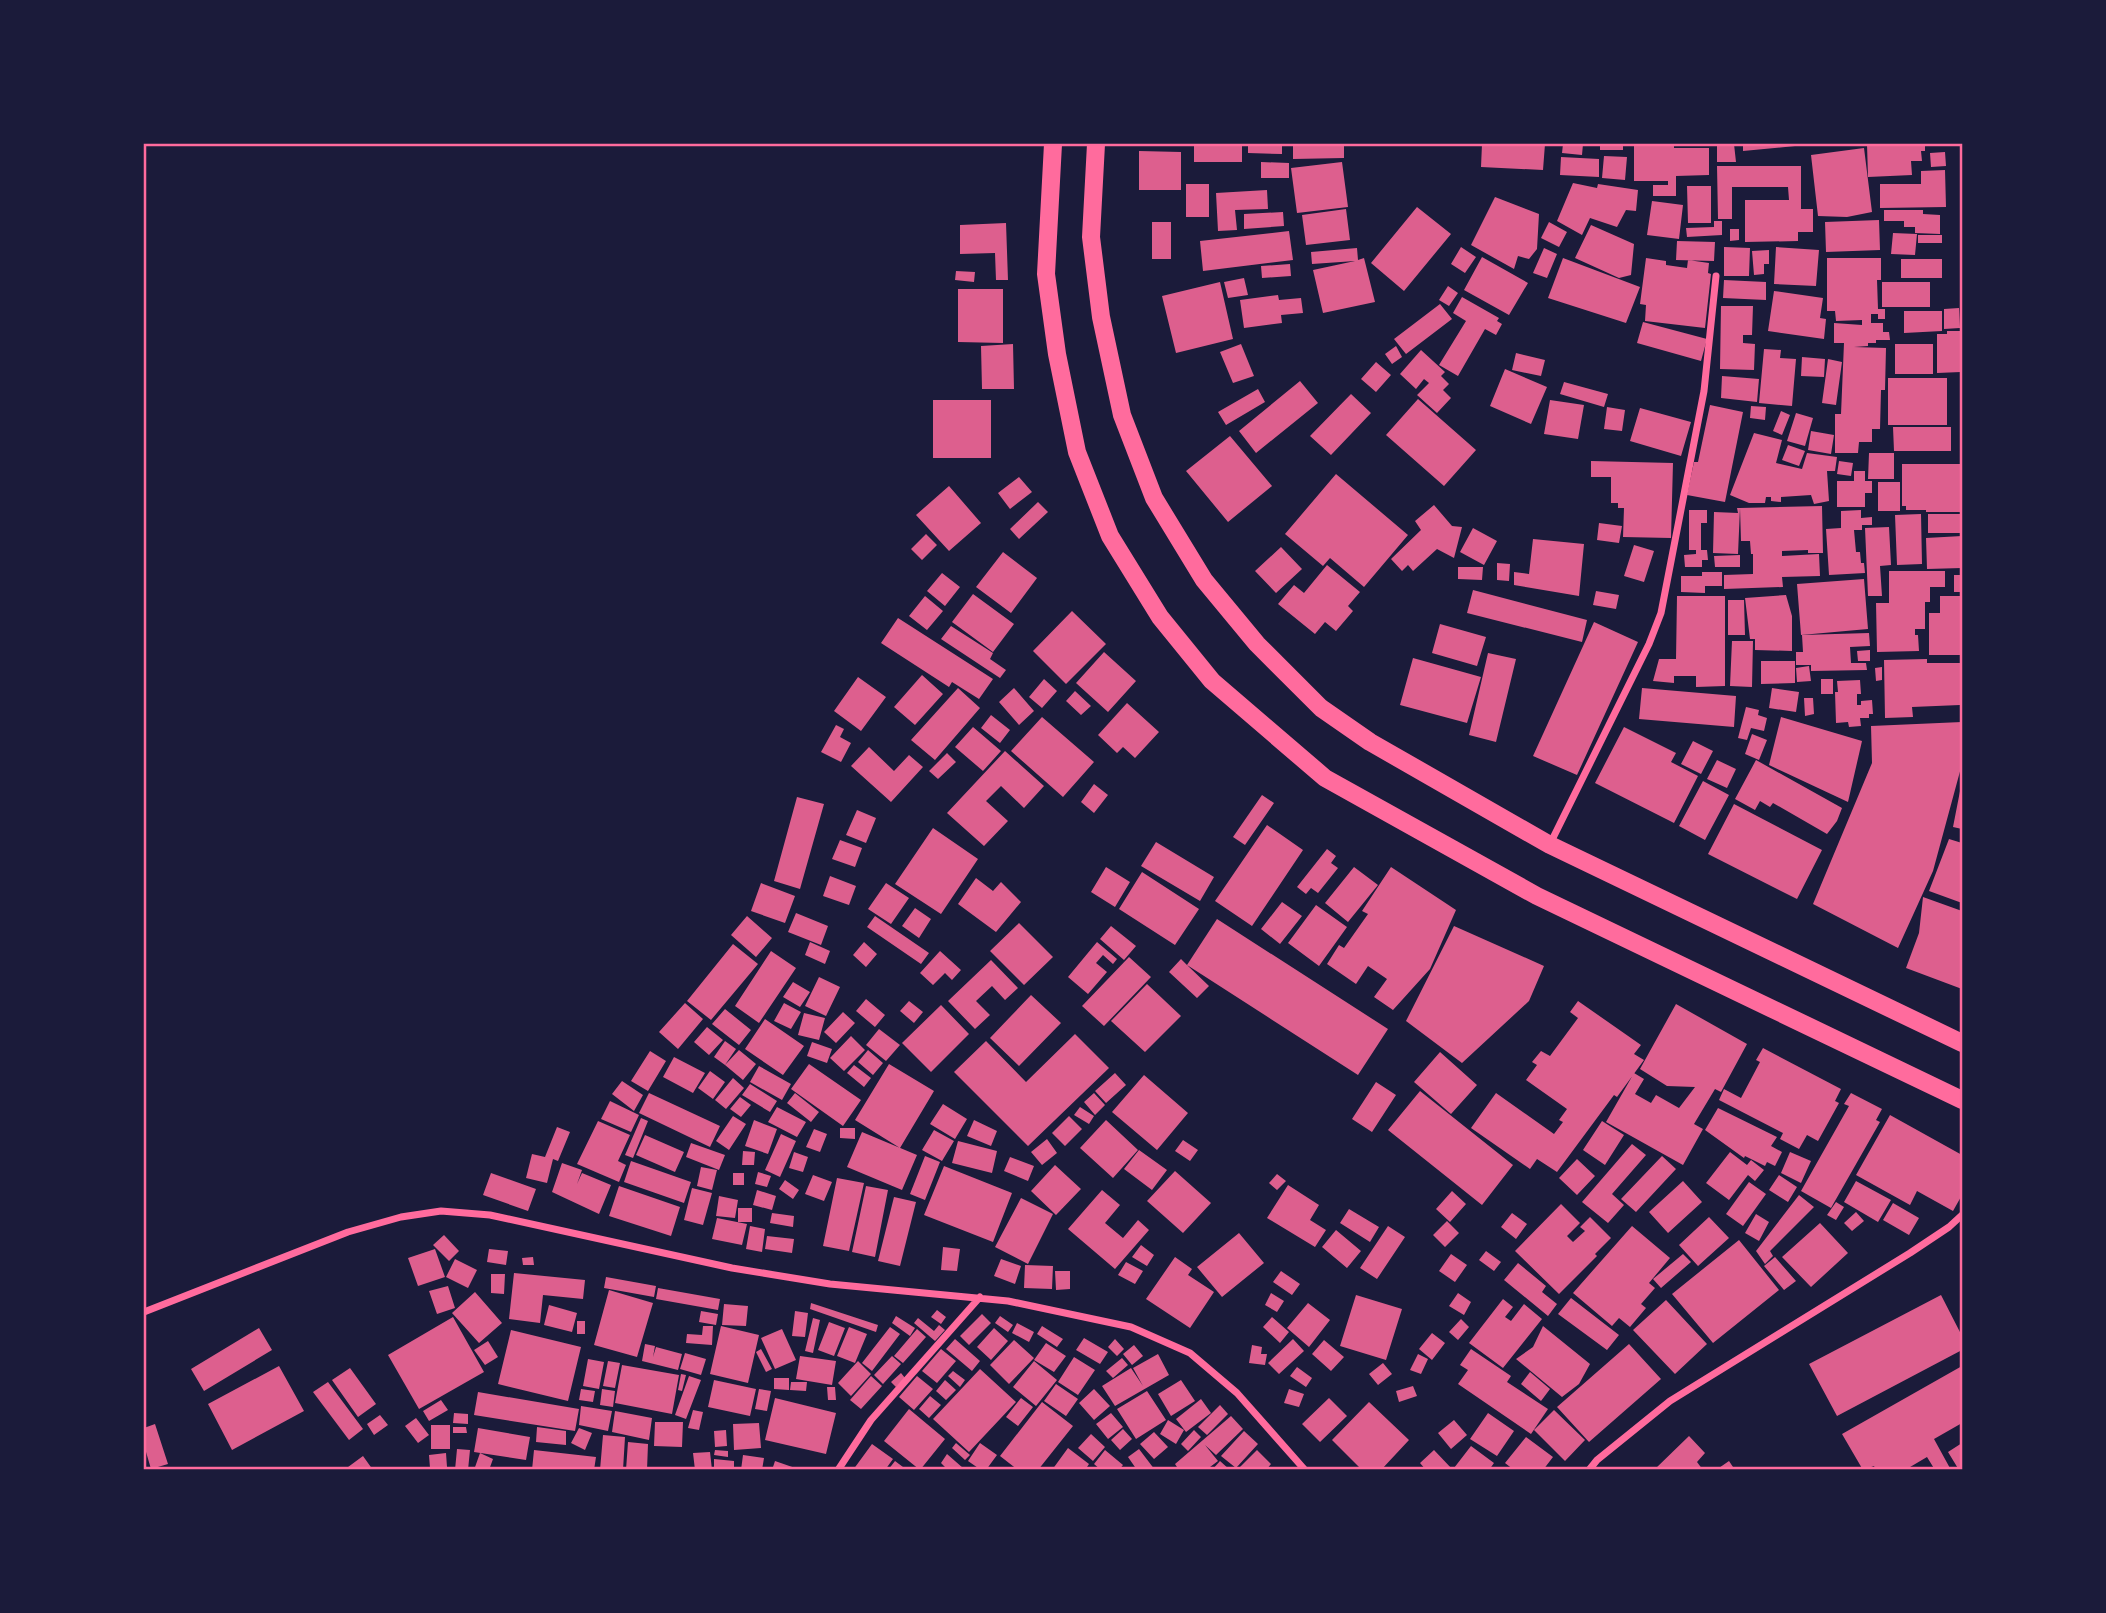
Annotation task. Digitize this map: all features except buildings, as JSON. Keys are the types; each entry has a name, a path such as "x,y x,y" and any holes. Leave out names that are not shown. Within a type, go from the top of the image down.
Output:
{"main road":[{"path":"1053,144 1046,274 1057,354 1077,452 1110,536 1160,617 1212,681 1336,785 1537,896 1962,1100"},
{"path":"1096,144 1091,237 1101,317 1122,415 1154,498 1204,580 1257,644 1321,708 1370,741 1550,845 1962,1043"}],"street":[{"path":"1550,845 1649,644 1661,613 1704,391 1716,276"},
{"path":"144,1312 348,1232 401,1217 441,1211 490,1215 732,1268 830,1284 980,1297 1063,1311 1131,1327 1190,1353 1237,1392 1305,1469"},
{"path":"1588,1469 1670,1401 1910,1253 1962,1215"},
{"path":"838,1469 872,1420 980,1297"}]}
